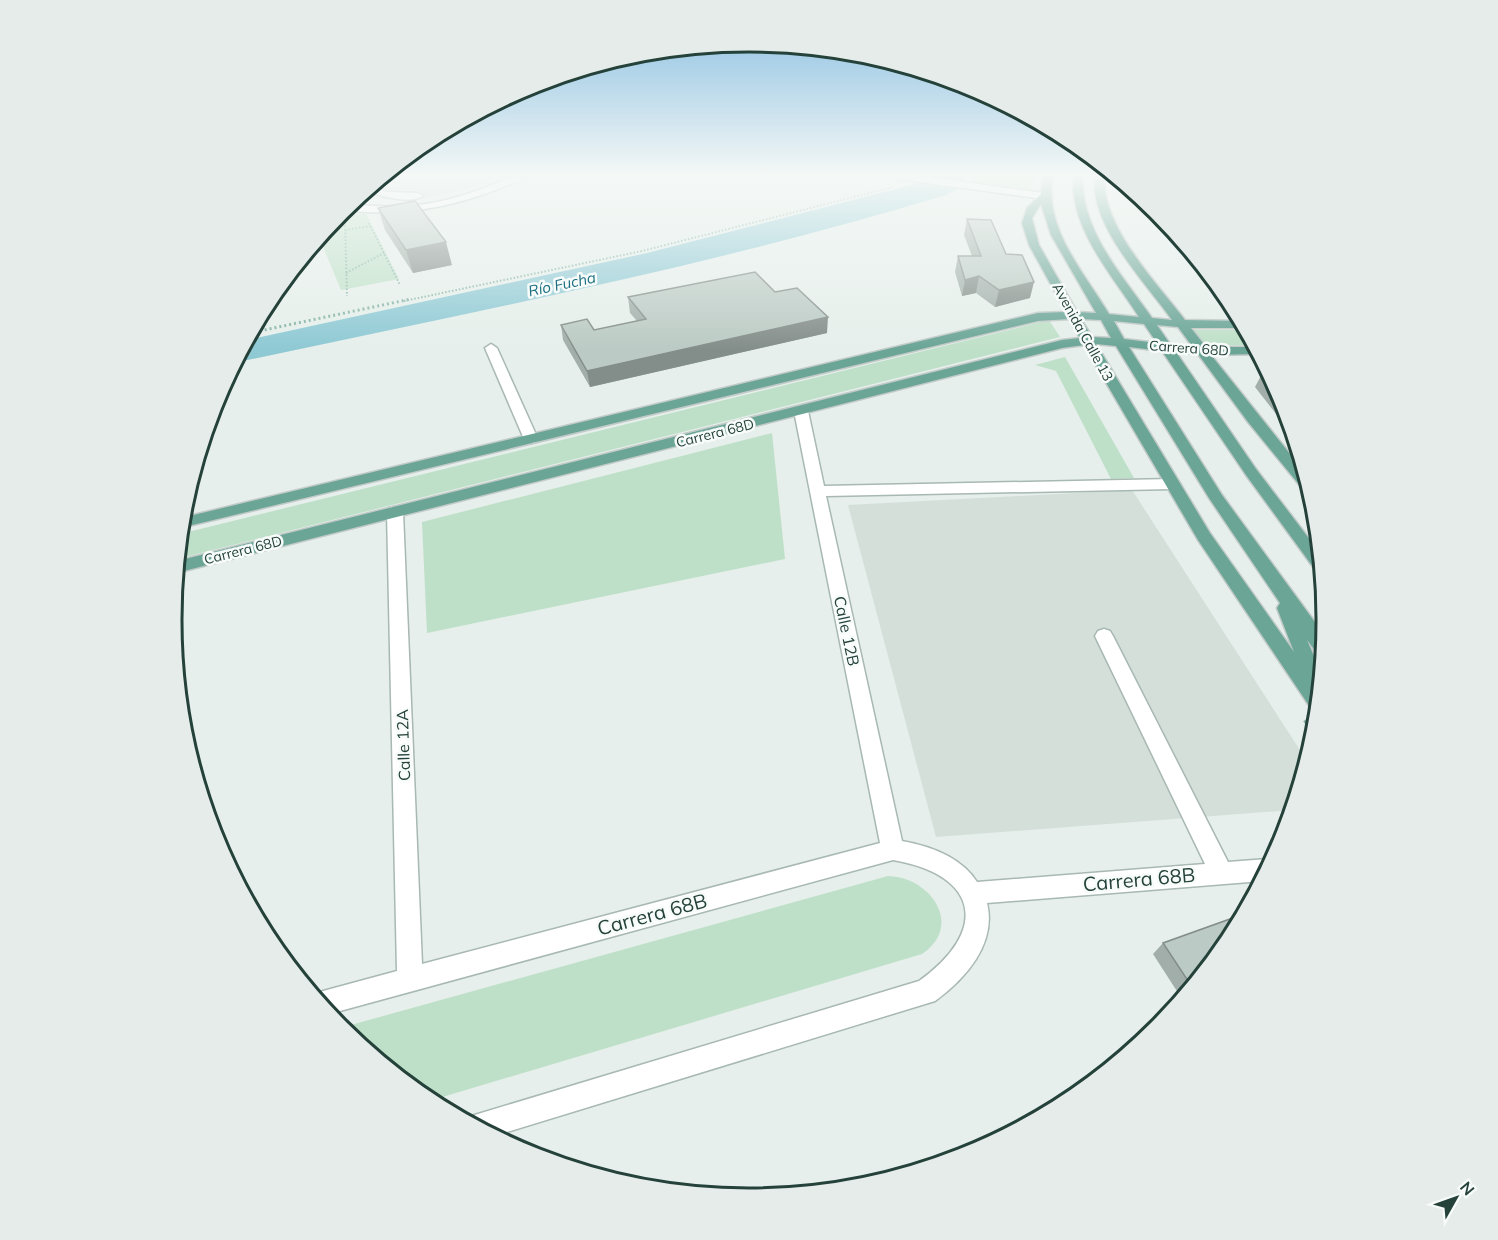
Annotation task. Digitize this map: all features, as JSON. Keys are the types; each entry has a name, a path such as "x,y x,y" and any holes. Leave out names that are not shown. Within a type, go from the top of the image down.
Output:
{"main road":[{"name":"Avenida Calle 13","path":"1030,234 1072,314 1172,484 1215,554 1312,694"},
{"name":"Avenida Calle 13","path":"1056,234 1120,342 1251,548 1316,637"},
{"path":"1091,234 1257,481 1313,555"},
{"path":"1116,234 1201,351 1297,472"},
{"name":"Carrera 68D","path":"190,521 1014,322 1072,314 1181,324 1233,325"},
{"name":"Carrera 68D","path":"184,565 1062,344 1087,340 1201,351 1248,351"},
{"path":"1278,586 1313,678"}],"street":[{"path":"490,348 531,439"},
{"name":"Calle 12B","path":"801,411 893,850"},
{"path":"818,491 1172,484"},
{"name":"Calle 12A","path":"395,512 410,978"},
{"path":"1104,636 1221,872"},
{"name":"Carrera 68B","path":"329,1001 893,850 913,852 934,859 957,874 974,893 1258,870"},
{"path":"489,1124 926,992 948,976 966,955 976,925 974,893"}],"path":[{"path":"345,234 347,296"},
{"path":"374,234 400,285"},
{"path":"261,331 642,250 707,234"},
{"path":"346,273 384,253"}],"shaded area":[{"path":"1132,490 1301,752 1283,811 936,837 848,505"}],"green space":[{"path":"334,234 376,234 399,279 341,290 323,245"},
{"path":"1049,320 1060,337 185,557 188,532"},
{"path":"1193,330 1236,330 1245,345 1203,346"},
{"path":"1065,357 1134,478 1111,479 1056,371 1035,365"},
{"path":"772,433 785,559 427,633 422,522"},
{"path":"888,876 904,878 929,894 937,905 941,917 940,930 934,943 922,954 442,1097 375,1047 352,1025"}],"water":[{"name":"Río Fucha","path":"721,234 809,234 681,266 244,361 257,338 647,253"}],"building":[{"path":"395,234 440,234 446,242 406,250"},
{"path":"973,234 997,234 1006,254 1022,255 1034,282 999,290 979,276 965,280 958,256 981,256"},
{"path":"755,272 775,292 797,288 828,317 587,371 561,325 587,319 594,330 646,319 628,297"},
{"path":"1231,919 1187,980 1163,943"}]}
